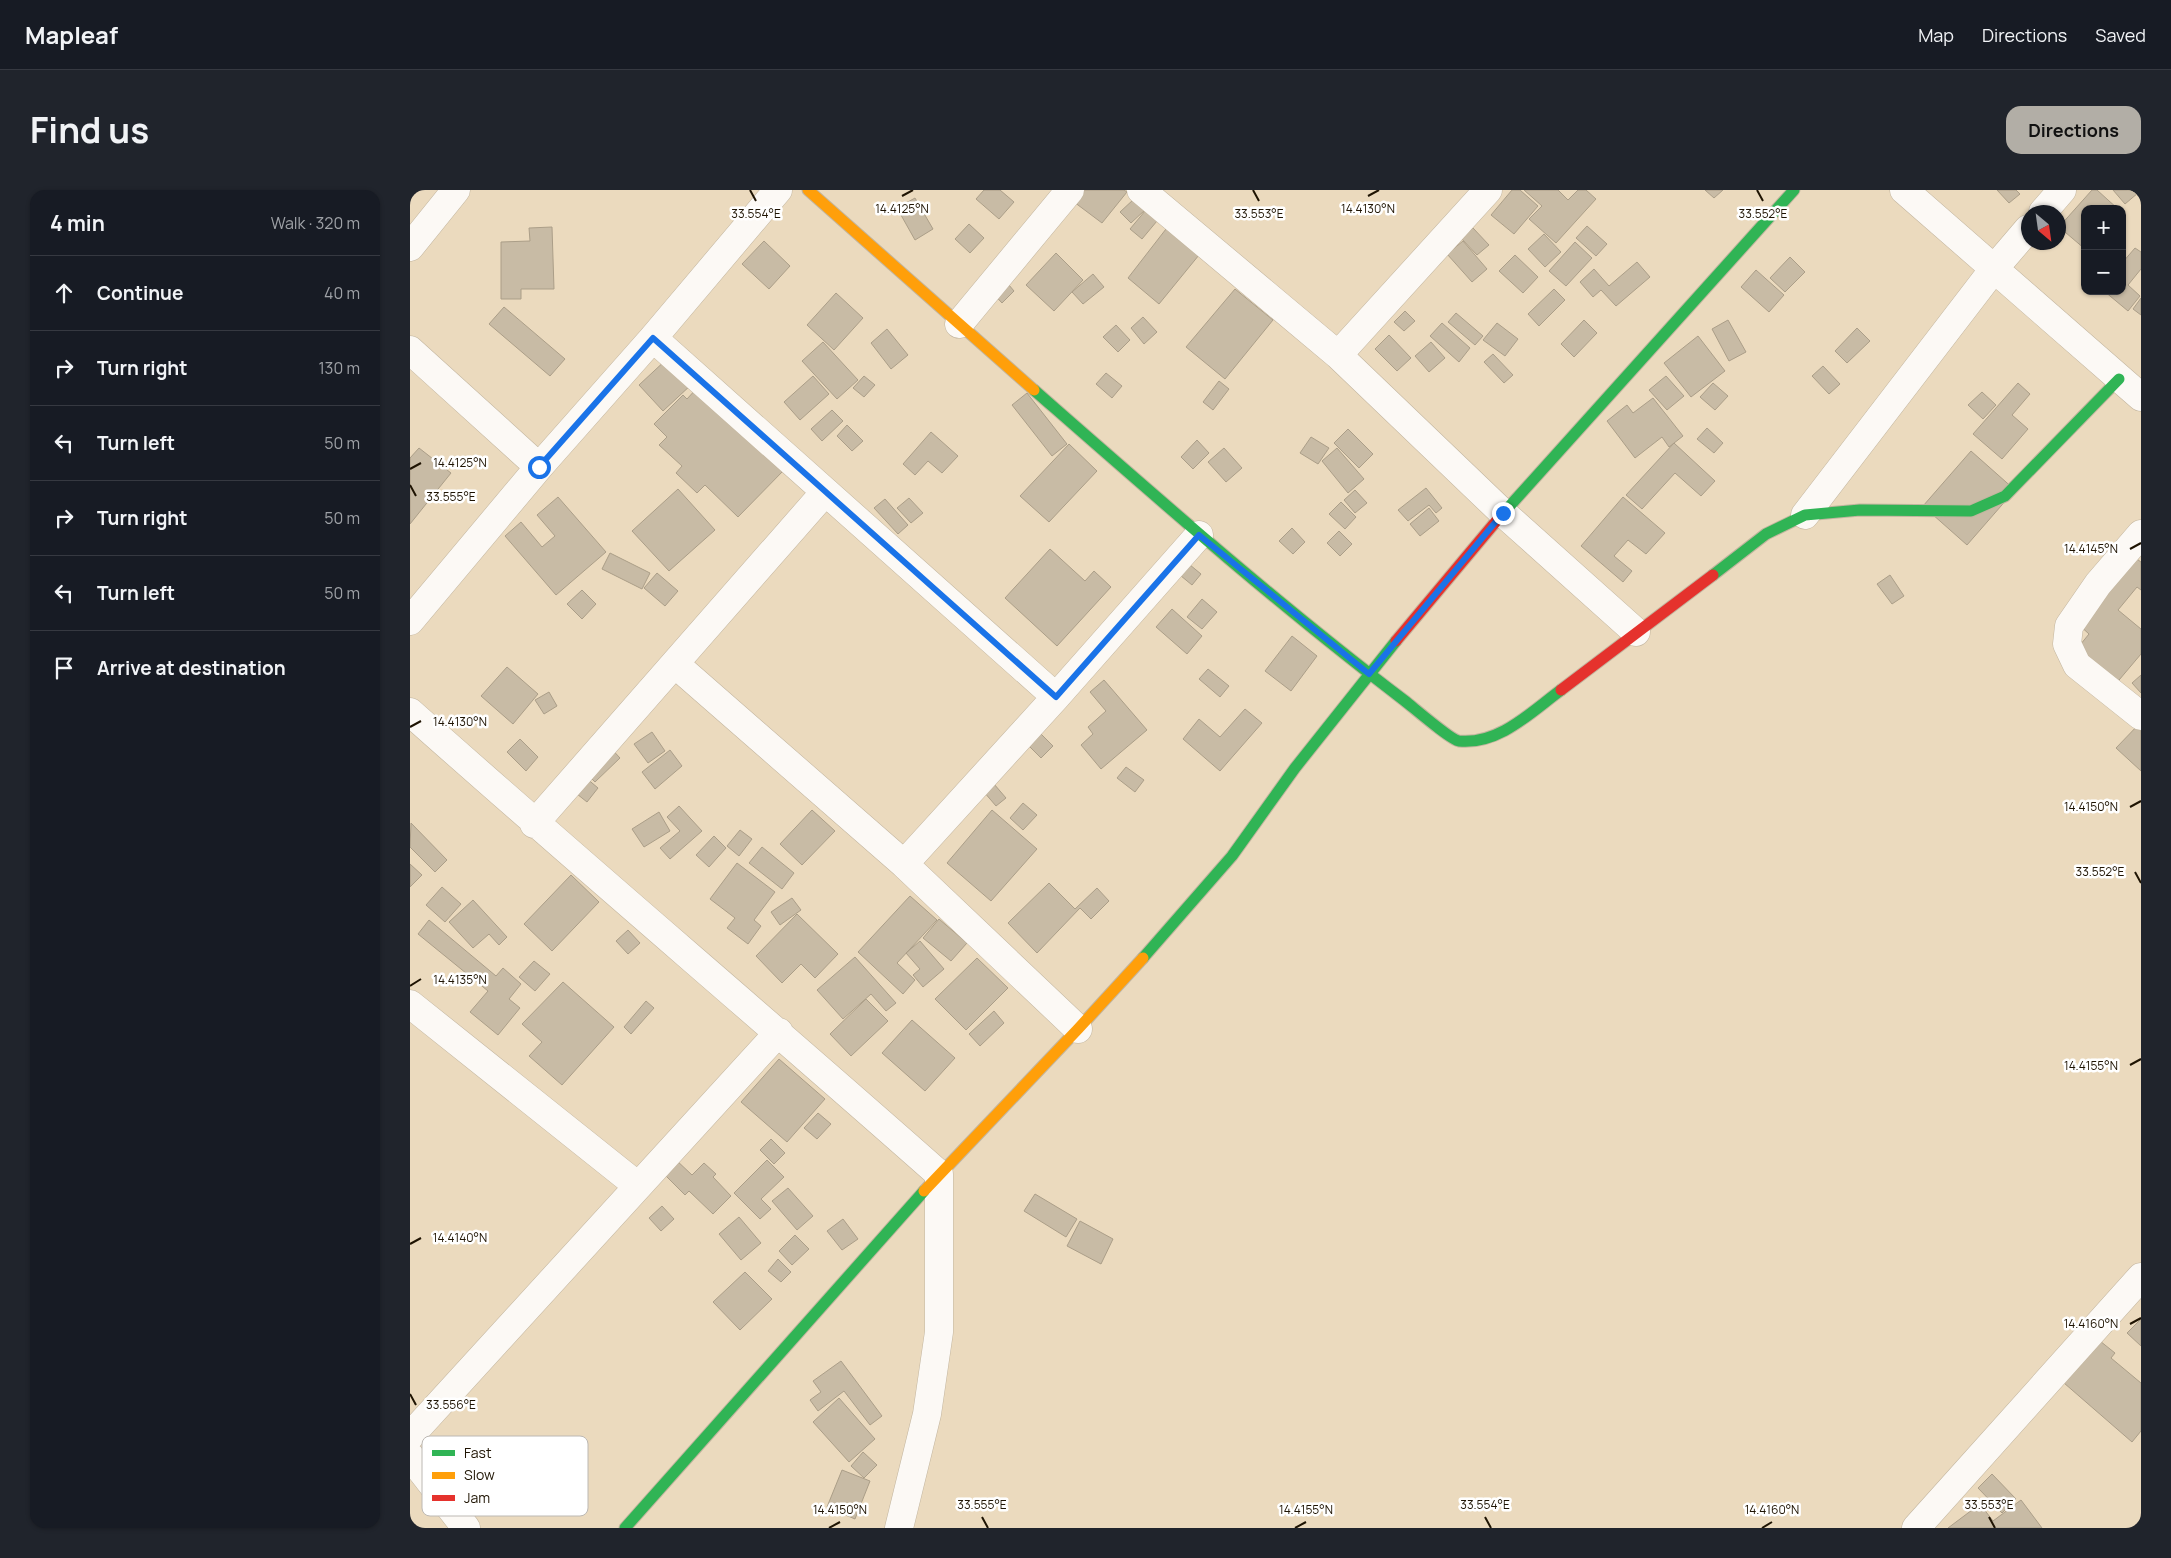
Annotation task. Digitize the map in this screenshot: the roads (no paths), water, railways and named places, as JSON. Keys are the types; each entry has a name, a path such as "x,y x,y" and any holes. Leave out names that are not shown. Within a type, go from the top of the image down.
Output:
{"street":[{"path":"410,247 456,190"},
{"path":"410,621 539,467 653,338 778,190"},
{"path":"808,190 1199,535 1369,674 1457,741 1483,740 1511,728 1766,534 1806,515 1860,510 1971,511 2005,496 2119,378"},
{"path":"959,324 1070,190"},
{"path":"1141,190 1338,355 1503,513 1636,632"},
{"path":"1338,355 1488,190"},
{"path":"625,1528 939,1174 1078,1029 1232,856 1295,768 1369,674 1503,513 1794,190"},
{"path":"1904,190 1993,270 2141,397"},
{"path":"2049,205 2062,190"},
{"path":"1806,515 1993,270 2021,237"},
{"path":"653,338 1056,697"},
{"path":"410,350 539,467"},
{"path":"534,824 825,492"},
{"path":"2141,534 2098,584 2069,626 2067,644 2077,664 2141,716"},
{"path":"904,864 1056,697 1199,535"},
{"path":"675,664 904,864 1078,1029"},
{"path":"410,712 534,824 779,1032 939,1174 939,1332 927,1414 899,1528"},
{"path":"410,1004 638,1186"},
{"path":"410,1436 779,1032"},
{"path":"1916,1528 2141,1277"},
{"path":"410,1456 422,1471"},
{"path":"457,1516 466,1528"}]}
